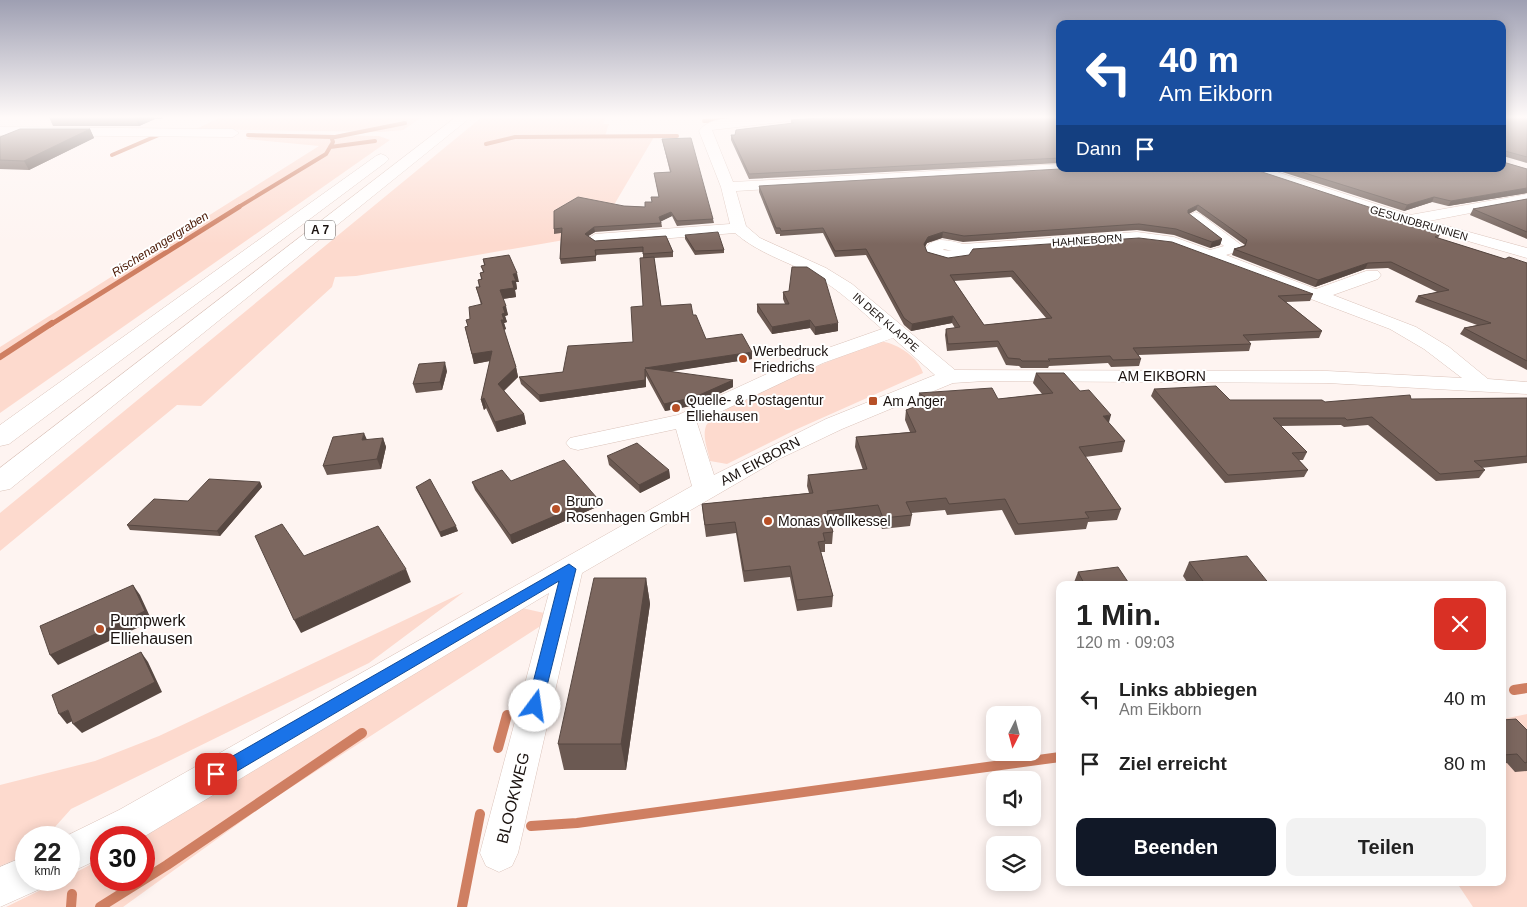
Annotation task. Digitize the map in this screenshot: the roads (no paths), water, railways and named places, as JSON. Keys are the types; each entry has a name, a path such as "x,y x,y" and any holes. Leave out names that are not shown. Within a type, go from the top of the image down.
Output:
{"highway":[{"name":"A 7","path":"0,438 382,159"},
{"name":"A 7","path":"0,482 410,159"},
{"path":"0,431 60,394"}],"street":[{"path":"595,239 739,228 728,187 716,159"},
{"path":"728,187 1056,168"},
{"name":"GESUNDBRUNNEN","path":"1265,172 1407,220 1527,252"},
{"path":"1407,220 1527,198"},
{"path":"1195,217 1236,247 1210,255"},
{"name":"IN DER KLAPPE","path":"739,228 754,241 820,272 846,288 950,377"},
{"name":"HAHNEBORN","path":"963,249 1137,237 1174,242 1382,319 1422,338 1459,363 1482,385"},
{"path":"1316,295 1372,275"},
{"path":"578,443 685,420 752,388 872,337 896,331"},
{"name":"AM EIKBORN","path":"124,826 706,490 834,424 950,377 985,375 1271,376 1527,388"},
{"path":"685,420 706,490"},
{"name":"BLOOKWEG","path":"500,853 569,569"},
{"path":"0,888 15,880"}],"waterway":[{"name":"Rischenangergraben","path":"237,208 317,159"},
{"name":"Rischenangergraben","path":"50,325 239,207"},
{"name":"Rischenangergraben","path":"0,357 52,323"},
{"path":"1514,690 1527,688"},
{"path":"498,748 507,715"},
{"path":"100,907 167,865 362,733"},
{"path":"531,826 577,823 1056,758"},
{"path":"462,907 480,814"},
{"path":"71,907 72,894"}],"place":[{"name":"Werbedruck Friedrichs","path":"743,359"},
{"name":"Am Anger","path":"873,401"},
{"name":"Quelle- & Postagentur Elliehausen","path":"676,408"},
{"name":"Bruno Rosenhagen GmbH","path":"556,509"},
{"name":"Monas Wollkessel","path":"768,521"},
{"name":"Pumpwerk Elliehausen","path":"100,629"}]}
